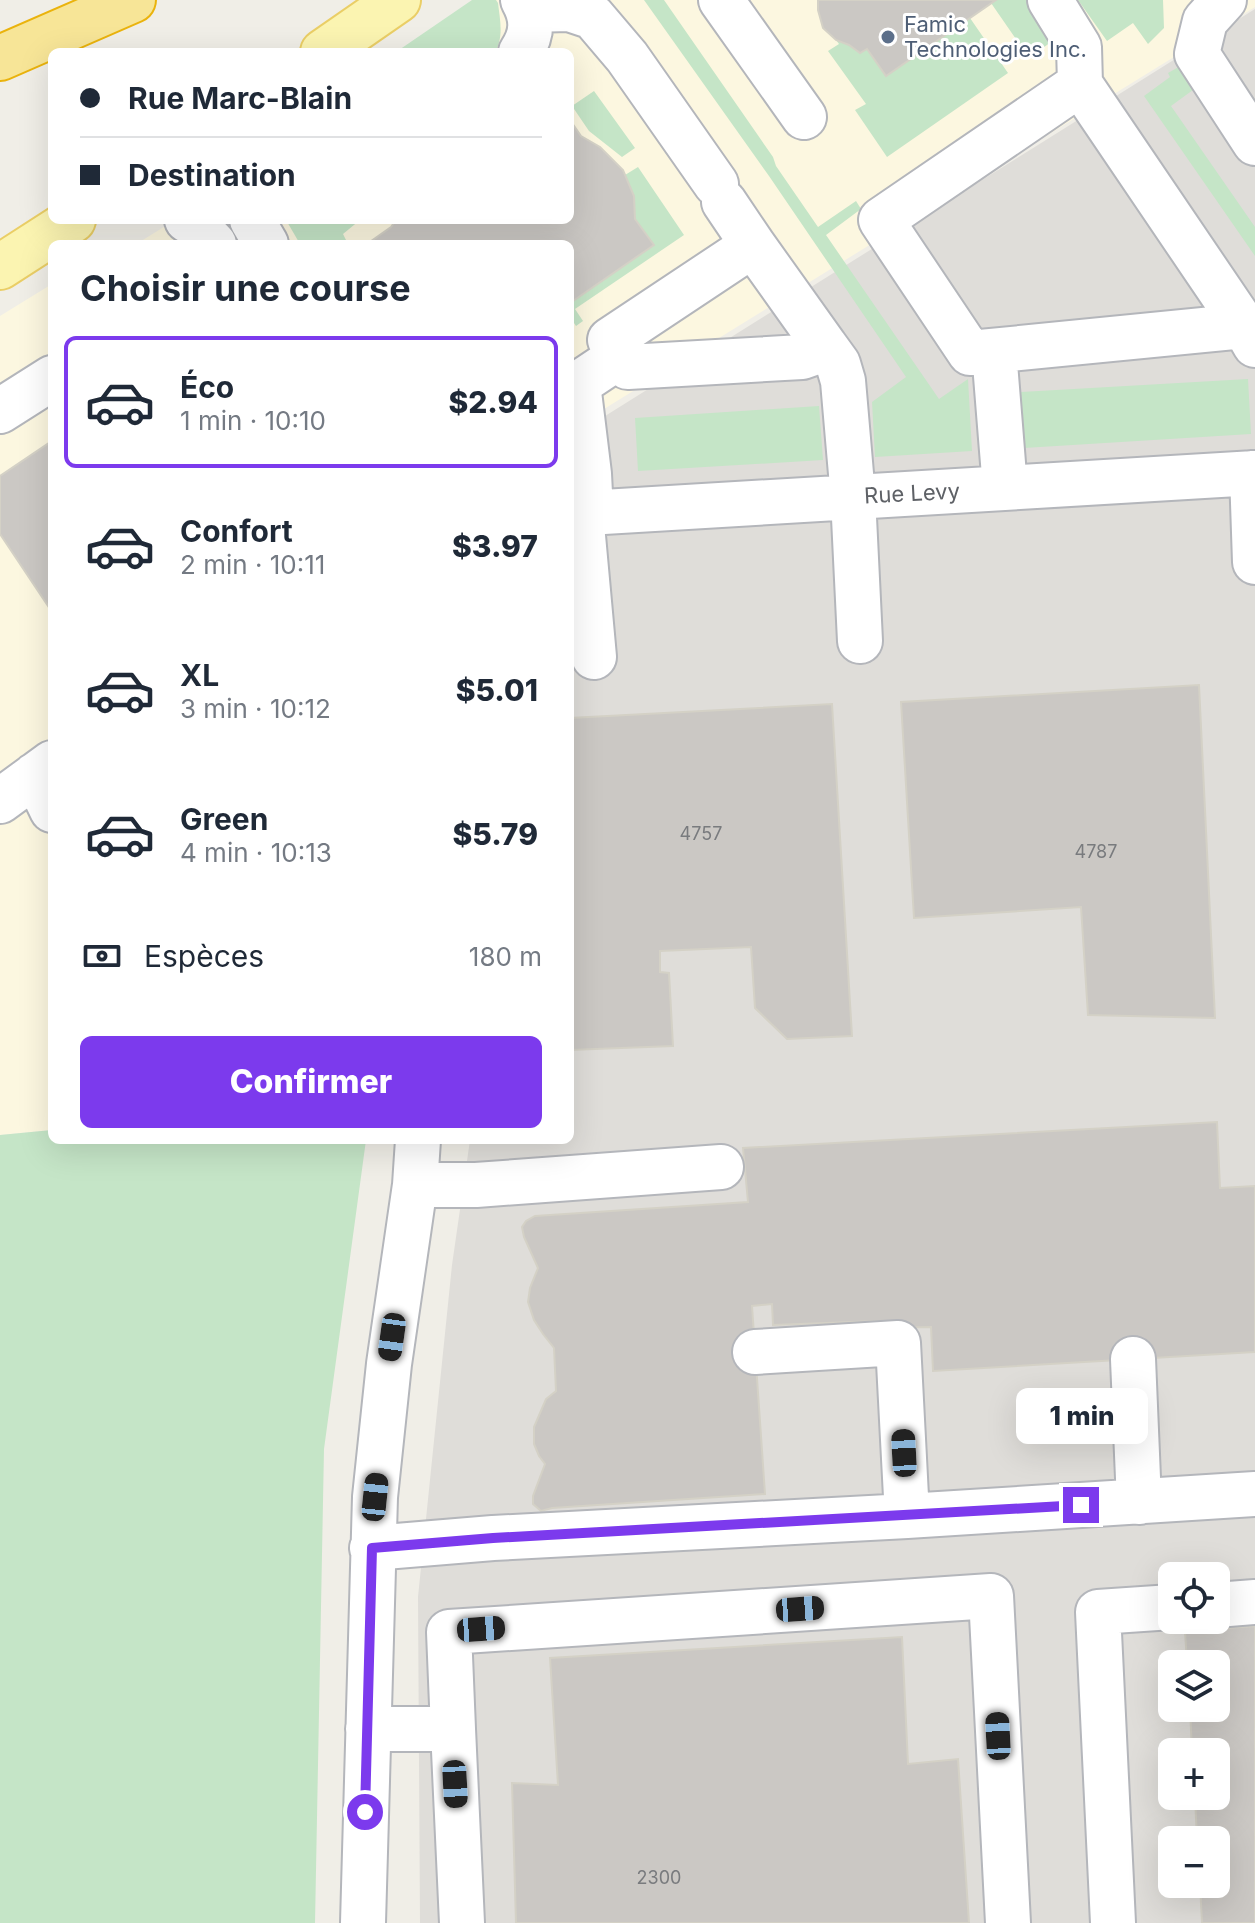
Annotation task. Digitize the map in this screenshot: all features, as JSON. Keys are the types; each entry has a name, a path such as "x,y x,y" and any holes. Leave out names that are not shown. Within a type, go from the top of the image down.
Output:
{"highway":[{"path":"0,58 133,0"}],"main road":[{"path":"329,48 398,0"},
{"path":"0,267 48,243"}],"street":[{"path":"721,0 804,117"},
{"path":"1050,0 1079,47 1080,84 1250,336"},
{"path":"1224,0 1205,21 1197,54 1255,143"},
{"path":"524,21 569,9 593,17 627,57 753,245 838,364 843,381 853,497 860,641"},
{"path":"1080,84 881,220 970,353 1250,336"},
{"path":"194,224 210,240"},
{"path":"753,245 610,340 620,356 628,367 802,357 825,346"},
{"path":"994,351 1005,488"},
{"path":"594,657 581,514 576,418 578,384 620,356"},
{"path":"0,411 48,381"},
{"path":"1253,473 1255,562"},
{"name":"Rue Levy","path":"581,514 1253,473"},
{"path":"0,801 46,783"},
{"path":"363,1923 375,1497 418,1144"},
{"path":"415,1185 476,1185 721,1167"},
{"path":"755,1352 898,1343 907,1516"},
{"path":"1133,1359 1139,1502"},
{"path":"372,1548 493,1538 1255,1494"},
{"path":"462,1923 449,1632 991,1596 1008,1923"},
{"path":"1230,1604 1255,1602"},
{"path":"1113,1923 1098,1612 1158,1608"},
{"path":"368,1729 453,1729"}],"shaded area":[{"path":"481,0 1255,0 1255,7 574,428 574,240 143,240 169,224 574,224 574,48 412,48"},
{"path":"1255,9 1255,1923 420,1923 418,1597 452,1265 469,1144 574,1144 574,435"},
{"path":"48,286 48,1130 0,1135 0,316"}],"green space":[{"path":"472,0 496,0 498,3 500,34 497,48 402,48"},
{"path":"644,0 664,0 818,227 856,201 861,209 826,235 939,399 968,379 972,451 875,457 872,402 906,377"},
{"path":"996,0 1031,0 1058,37 1029,58 991,3"},
{"path":"1078,0 1163,0 1164,28 1148,44 1133,23 1107,41"},
{"path":"970,18 1008,73 887,157 855,110 866,104 828,51 839,44 836,40 860,53 867,49 886,76"},
{"path":"1182,65 1197,87 1171,106 1255,227 1255,256 1144,96 1170,77 1168,73"},
{"path":"594,91 635,148 622,157 589,131 574,105"},
{"path":"638,167 684,235 575,309 583,321 576,326 574,300 654,245 635,219 634,196 625,175"},
{"path":"288,224 355,224 343,234 346,240 298,240"},
{"path":"1248,379 1251,434 1024,448 1021,392"},
{"path":"819,406 823,460 638,471 635,418"},
{"path":"48,1130 48,1144 365,1144 324,1449 315,1923 0,1923 0,1135"}],"building":[{"name":"Famic Technologies Inc.","path":"818,0 996,0 886,76 867,49 860,53 836,40 823,28"},
{"path":"574,126 581,136 600,147 623,170 634,196 635,219 654,245 574,300 574,240 373,240 393,224 574,224"},
{"path":"48,444 48,606 0,534 0,476"},
{"path":"1199,685 1215,1018 1088,1015 1081,907 914,918 901,702"},
{"path":"832,704 852,1036 787,1039 755,1008 751,947 660,951 660,972 669,973 673,1046 574,1050 574,718"},
{"path":"1217,1122 1220,1188 1255,1186 1255,1352 933,1371 931,1327 879,1328 879,1321 773,1325 772,1304 752,1306 765,1494 541,1511 533,1504 545,1464 534,1444 534,1427 546,1399 556,1391 554,1348 534,1320 528,1302 538,1268 524,1237 522,1227 526,1221 535,1216 748,1202 743,1148"},
{"path":"1255,1626 1255,1923 1202,1923 1201,1898 1230,1898 1230,1826 1196,1826 1196,1810 1230,1810 1230,1738 1191,1738 1191,1722 1230,1722 1230,1650 1186,1650 1185,1634 1230,1634 1230,1628"},
{"path":"902,1637 908,1764 958,1759 969,1923 516,1923 512,1783 558,1785 550,1658"}],"place":[{"name":"Famic Technologies Inc.","path":"888,37"}],"route":[{"path":"365,1812 372,1548 493,1538 1081,1505"}]}
